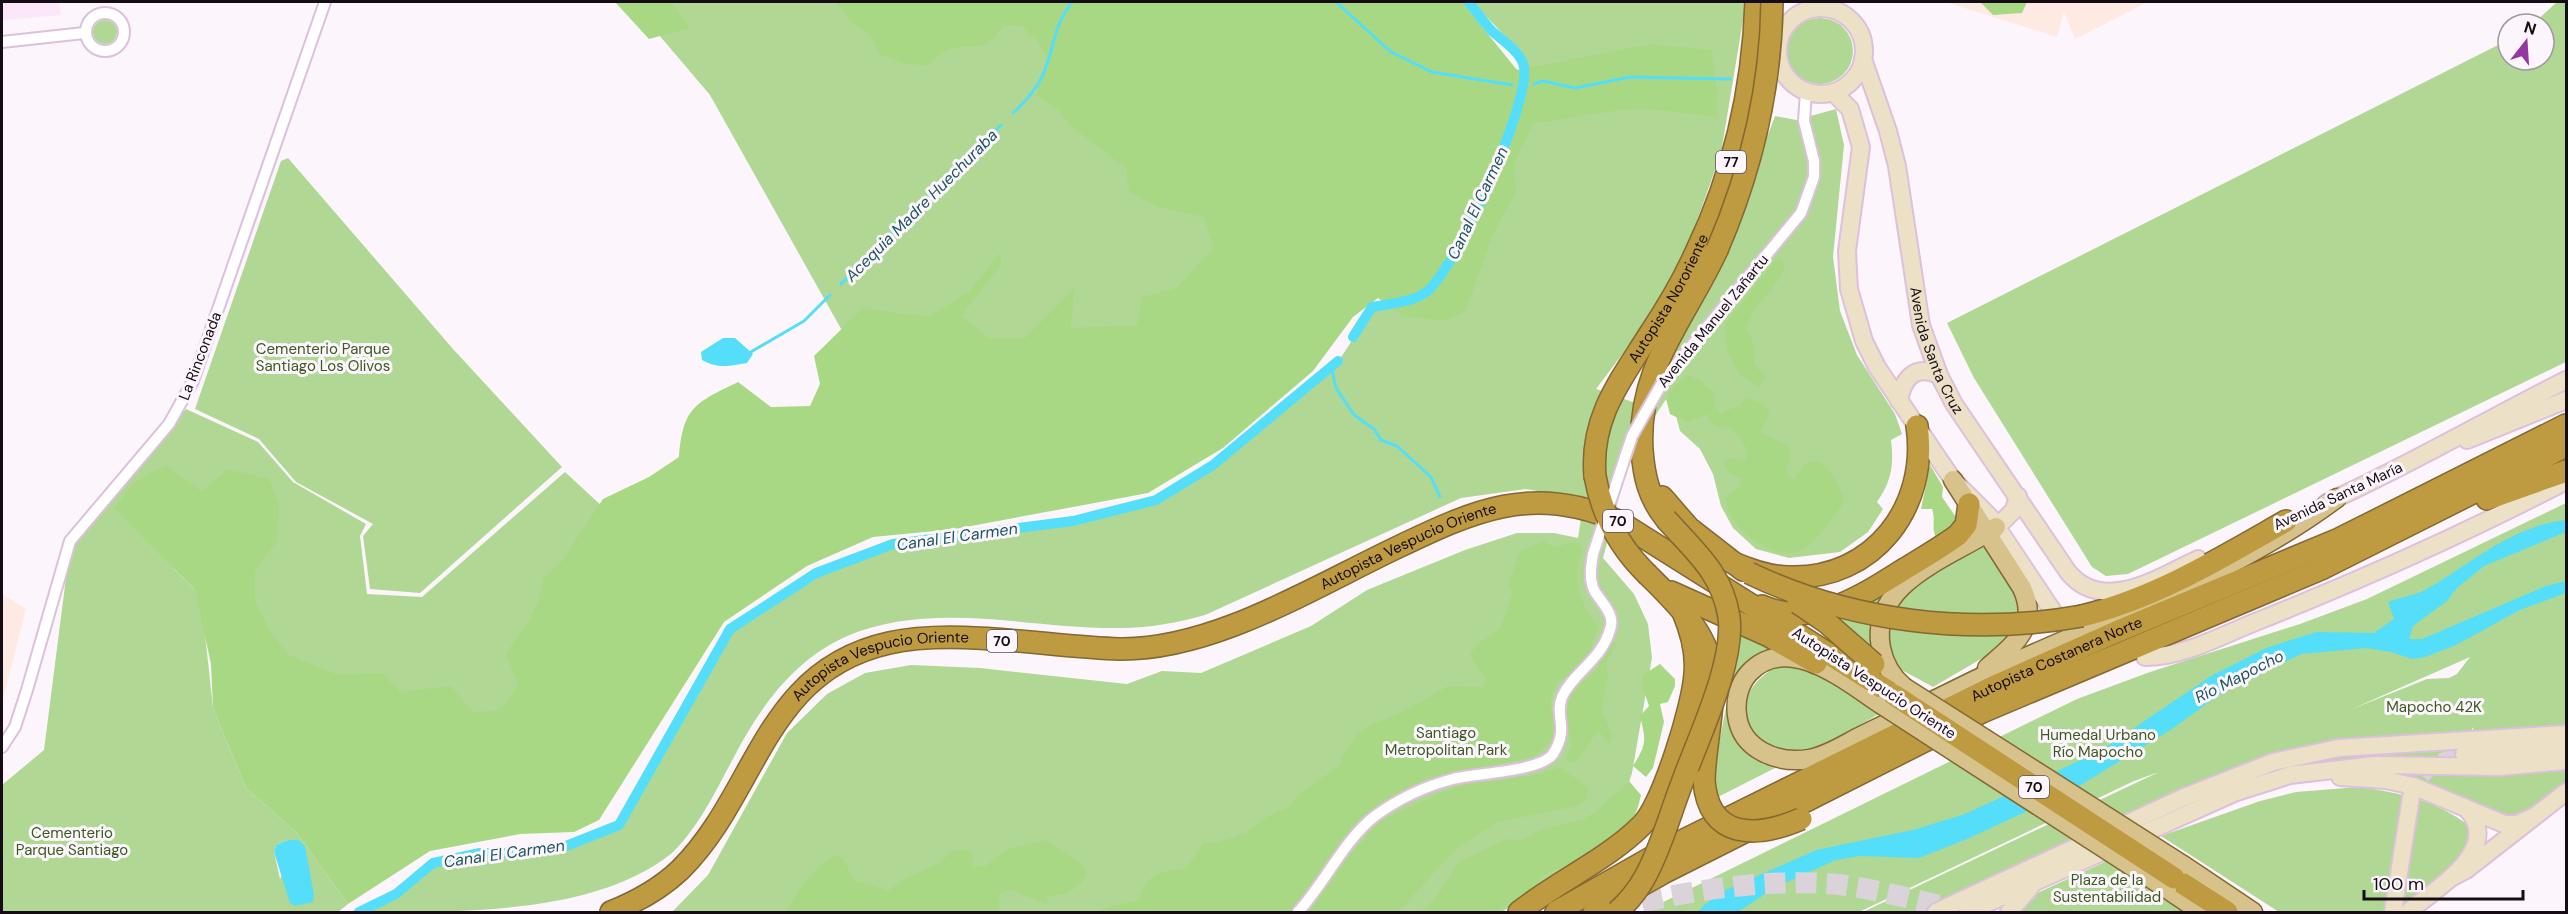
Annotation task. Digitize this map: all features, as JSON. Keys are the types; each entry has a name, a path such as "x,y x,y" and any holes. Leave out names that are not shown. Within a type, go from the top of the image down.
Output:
{"highway":[{"name":"Autopista Nororiente","path":"1648,575 1629,555 1611,527 1602,507 1595,476 1595,439 1607,400 1665,310 1703,238 1731,161 1749,82 1757,2"},
{"name":"Autopista Nororiente","path":"1643,452 1642,414 1648,382 1717,250 1742,184 1758,124 1768,62 1772,2"},
{"name":"Autopista Costanera Norte","path":"1556,912 1672,846 1995,686 2107,636 2330,544 2566,425"},
{"path":"1740,568 1762,573 1803,577 1837,570 1867,554 1887,536 1910,501 1920,460 1917,426"},
{"name":"Autopista Costanera Norte","path":"1594,912 1694,857 1972,717 2136,654 2321,569 2566,446"},
{"path":"1617,912 1638,888 1657,851 1721,676 1729,644 1727,609 1716,575 1698,552 1666,519 1647,486 1643,452"},
{"path":"1643,452 1656,486 1672,510 1699,537 1740,568 1817,615 1874,664 1897,691"},
{"path":"2427,517 2566,471"},
{"name":"Autopista Vespucio Oriente","path":"611,912 654,891 689,861 719,819 772,726 801,691 836,664 877,646 924,638 1126,649 1184,643 1238,623 1463,516 1487,509 1521,504 1551,504 1609,517 1810,642 1897,691 2227,912"},
{"path":"1732,592 1768,608 1791,612 1823,611 1844,605 1958,536 1966,525 1969,504"},
{"path":"1740,568 1821,603 1929,621 2005,625 2082,616 2120,605 2170,585 2286,521"},
{"path":"1648,575 1683,612 1689,626 1703,682 1704,780 1709,807 1721,821 1736,829 1762,832 1801,819 2026,705 2136,654"},
{"path":"1648,575 1684,600 1749,627 1816,663"},
{"path":"1519,912 1617,846 1648,819 1665,783 1703,682"},
{"path":"1535,912 1662,837 1819,757"}],"main road":[{"path":"1757,2 1777,46 1778,58 1787,79 1806,92 1834,93 1850,83 1863,59 1862,40 1854,23 1844,15 1827,8 1815,8 1794,17 1786,25 1777,46"},
{"name":"Avenida Santa Cruz","path":"1863,59 1893,151 1921,325 1939,375 1954,404 2073,577 2089,587 2102,591"},
{"path":"1834,93 1850,109 1861,147 1847,251 1853,307 1870,354 1969,504 1993,530 2056,616"},
{"path":"1899,400 1904,382 1911,375 1924,371 1939,375"},
{"name":"Avenida Santa María","path":"2102,591 2132,589 2337,498 2409,464 2471,427 2566,380"},
{"path":"2409,464 2566,400"},
{"path":"1953,480 1979,503 2024,593 2027,618 2019,639 1973,681"},
{"path":"2136,654 2183,650 2364,578 2457,536 2566,481"},
{"path":"1897,691 1880,644 1881,622 1887,605 1905,584 1993,530 2014,510 2018,496"},
{"path":"1897,691 1799,658 1781,658 1758,666 1741,685 1736,710 1743,733 1759,750 1791,759 1819,757 1973,681 2197,582 2300,525 2337,498"},
{"path":"1950,911 2182,798 2273,762 2339,748 2566,734"},
{"path":"2464,754 2566,746"},
{"path":"1950,911 2038,881 2234,793 2290,776 2365,766 2499,767 2566,761"},
{"path":"2290,776 2385,780 2429,791 2508,824 2517,824 2535,816"},
{"path":"2408,912 2566,792"},
{"path":"2393,912 2411,796"},
{"path":"2451,878 2471,855 2478,839 2476,823 2465,807"},
{"path":"2175,877 2201,912"},
{"path":"2175,877 2253,912"},
{"path":"2009,912 2020,897 2038,881"}],"street":[{"name":"La Rinconada","path":"2,747 15,727 70,541 169,424 193,381 326,2"},
{"path":"2,42 84,33"},
{"name":"Avenida Manuel Zañartu","path":"1298,912 1360,831 1374,817 1407,797 1444,782 1536,765 1551,757 1560,741 1563,726 1560,710 1563,697 1604,645 1612,623 1594,589 1590,573 1593,554 1632,436 1665,378 1801,213 1814,177 1814,161 1804,121 1806,92"}],"shaded area":[{"path":"2,2 59,2 61,15 2,20"},
{"path":"1945,2 2148,2 2075,39 2064,12 2057,37"},
{"path":"2,594 26,609 2,703"}],"green space":[{"path":"615,2 670,2 690,28 649,39"},
{"path":"631,2 1403,2 1341,309 868,377 710,95"},
{"path":"836,2 1462,2 1517,70 1650,44 1711,50 1717,90 1717,117 1650,109 1626,109 1533,124 1514,164 1516,192 1493,234 1465,312 1442,321 1402,315 1378,298 1353,317 1313,371 1223,448 1148,493 955,529 873,537 807,566 724,622 599,820 574,832 520,834 430,851 348,904 296,832 246,788 213,708 211,664 195,590 114,508 135,482 166,465 202,492 227,469 269,479 279,504 277,541 255,570 255,601 271,633 289,655 338,675 382,673 400,692 451,686 473,712 499,711 518,686 506,653 527,624 538,602 544,578 562,561 603,499 649,477 679,457 688,417 701,402 738,382 771,407 810,406 820,384 814,356 863,308 928,317 968,293 1001,252 1001,264 961,316 989,338 1024,339 1075,288 1070,328 1137,325 1142,297 1177,288 1213,248 1204,217 1158,207 1129,191 1126,168 1070,125 1060,111 1036,95 1047,57 1038,41 1021,26 1004,25 985,44 947,50 926,66 904,63 879,54 871,35 850,21"},
{"name":"Santiago Metropolitan Park","path":"1473,2 1746,2 1721,153 1688,246 1649,319 1596,389 1641,405 1712,284 1775,116 1796,120 1836,109 1844,145 1833,257 1840,311 1857,355 1895,414 1902,434 1891,440 1891,472 1886,487 1877,502 1883,509 1868,532 1840,552 1789,558 1756,549 1733,528 1721,506 1713,474 1700,449 1680,431 1670,393 1630,455 1603,558 1634,594 1648,624 1652,658 1632,773 1621,807 1581,859 1502,912 672,912 708,875 787,733 827,694 865,673 911,665 980,668 1127,684 1162,671 1201,673 1311,626 1367,590 1465,550 1517,533 1554,533 1578,538 1584,499 1526,489 1461,498 1205,615 1183,621 1114,628 944,618 911,620 877,626 845,637 810,659 780,687 756,719 691,831 672,853 641,873 606,888 528,905 445,911 366,912 398,897 435,867 480,857 528,856 562,851 621,828 733,632 817,576 894,548 1074,524 1158,503 1215,468 1334,368 1372,310 1395,306 1526,86 1528,67 1525,62"},
{"path":"1980,2 2027,2 2022,13 1993,15"},
{"path":"2557,2 2566,2 2566,362 2128,574 2106,576 2092,567 1974,378 1947,323 2496,46 2496,72 2556,72 2556,12 2546,12"},
{"path":"1813,18 1827,18 1839,23 1848,32 1853,51 1851,64 1844,75 1827,84 1813,84 1801,79 1792,70 1787,58 1787,44 1792,32 1801,23"},
{"path":"105,20 113,24 117,32 113,40 105,44 97,40 93,32 97,24"},
{"name":"Cementerio Parque Santiago Los Olivos","path":"288,158 453,349 562,467 420,593 370,589 363,536 373,524 296,482 259,439 195,409 281,161"},
{"path":"1781,259 1785,268 1776,284 1754,312 1747,329 1755,347 1754,364 1765,377 1760,387 1741,376 1729,355 1725,338 1726,322 1776,260"},
{"path":"1689,375 1702,382 1714,393 1715,406 1720,413 1740,406 1745,398 1762,403 1770,413 1760,431 1789,447 1790,458 1786,471 1794,479 1805,464 1814,460 1832,475 1844,497 1842,505 1806,548 1797,552 1775,550 1754,540 1736,524 1725,498 1739,487 1741,479 1729,473 1724,462 1734,458 1744,461 1747,456 1746,448 1733,429 1716,426 1708,420 1708,414 1686,422 1670,414 1666,399 1674,385"},
{"name":"Cementerio Parque Santiago","path":"186,409 258,442 293,482 366,524 360,536 367,594 422,597 565,472 604,508 523,686 502,712 468,714 336,681 286,657 172,567 195,590 203,616 213,708 246,788 296,832 348,904 338,912 2,912 2,785 44,750 68,562 77,539","holes":["288,840 299,840 280,879 274,852 276,845"]},
{"path":"1930,465 1943,487 1942,497 1958,520 1956,527 1936,538 1932,509 1921,509"},
{"name":"Humedal Urbano Río Mapocho","path":"2566,503 2566,727 2475,733 2472,727 2472,733 2310,747 2072,841 1914,912 1863,912 2159,772 2134,781 1859,912 1643,912 2077,699 2367,599","holes":["2470,657 2457,674 2449,678 2427,679 2352,709"]},
{"path":"1544,541 1554,548 1576,541 1583,549 1577,570 1577,581 1586,609 1598,628 1587,658 1574,673 1559,680 1551,695 1551,708 1555,714 1555,731 1548,746 1532,757 1437,777 1371,812 1307,897 1291,912 1097,912 1107,907 1139,899 1142,890 1151,879 1162,872 1186,868 1205,842 1214,843 1247,833 1265,818 1289,807 1299,794 1339,766 1344,753 1357,734 1369,726 1403,712 1448,686 1483,687 1486,680 1470,656 1478,644 1498,630 1504,620 1513,592 1508,585 1520,551"},
{"path":"1980,546 1988,548 2015,589 2022,620 1998,649 1933,687 1897,666 1891,653 1885,626 1907,588"},
{"path":"1884,594 1878,607 1878,657 1838,619 1857,612"},
{"path":"1736,627 1788,651 1772,654 1730,710 1779,766 1718,797 1714,782 1714,768 1731,683"},
{"path":"1617,642 1606,663 1608,678 1601,708 1612,735 1610,744 1599,731 1574,763 1565,760 1571,746 1566,715 1571,691 1596,671 1608,645"},
{"path":"1787,663 1828,678 1879,714 1810,751 1794,754 1774,748 1759,739 1750,727 1745,715 1746,702 1751,690 1760,679"},
{"path":"1660,664 1675,679 1675,686 1668,702 1660,704 1664,722 1653,768 1646,777 1633,766 1644,742 1640,716 1649,706 1642,685 1643,675"},
{"path":"2458,748 2561,757 2362,760 2164,817 2186,802 2234,781 2317,758"},
{"path":"1560,768 1588,787 1587,800 1577,806 1497,822 1453,852 1398,912 1306,912 1348,857 1381,820 1457,786 1535,775"},
{"path":"2566,768 2566,786 2515,820 2367,774 2492,776"},
{"path":"1629,781 1641,795 1635,815 1619,832 1586,859 1545,874 1535,888 1499,909 1484,912 1422,912 1440,892 1457,865 1469,857 1507,839 1521,841 1539,831 1584,819 1598,810"},
{"path":"2358,787 2417,799 2444,810 2469,826 2471,848 2397,912 2279,912 2161,836 2260,801 2296,792"},
{"path":"1047,840 1080,864 1087,872 1080,884 1071,891 1046,896 1048,904 1010,890 1000,893 998,912 786,912 806,880 835,855 843,859 854,880 888,891 906,878 939,863 953,851 966,850 973,853 972,867 986,866 1007,849"},
{"name":"Plaza de la Sustentabilidad","path":"2109,860 2191,912 2017,912 2033,895"}],"water":[{"path":"723,338 735,338 753,354 747,363 719,366 702,360 701,352"},
{"name":"Río Mapocho","path":"2566,520 2566,532 2484,566 2457,588 2447,601 2413,626 2409,639 2422,639 2546,586 2566,581 2566,593 2520,610 2456,645 2425,657 2412,659 2391,652 2366,648 2301,654 2220,694 2172,729 2071,791 1967,839 1919,858 1860,856 1836,860 1776,887 1738,912 1698,912 1726,890 1816,850 1913,830 1965,814 2000,798 2100,751 2211,676 2266,648 2316,632 2374,633 2394,619 2388,602 2427,589 2510,538 2546,524"},
{"path":"288,840 299,840 305,846 314,895 313,902 295,906 290,903 274,852 276,845"}],"waterway":[{"name":"Acequia Madre Huechuraba","path":"1013,113 1038,84 1048,62 1061,20 1072,2"},
{"path":"1336,2 1391,52 1432,72 1512,85"},
{"name":"Canal El Carmen","path":"1353,337 1372,307 1413,299 1425,293 1438,279 1471,222 1488,186 1516,114 1523,86 1522,61 1515,51 1491,30 1468,2"},
{"path":"1534,84 1543,81 1575,88 1630,77 1731,79"},
{"name":"Acequia Madre Huechuraba","path":"841,284 1001,125"},
{"name":"Acequia Madre Huechuraba","path":"749,353 804,321 830,295"},
{"name":"Canal El Carmen","path":"359,912 396,894 433,863 480,853 527,853 561,848 619,825 730,629 816,573 893,544 1073,521 1156,500 1213,465 1338,361"},
{"path":"1331,365 1336,388 1354,415 1374,429 1381,440 1397,446 1431,477 1440,497"}],"tunnel":[{"path":"2411,797 2419,780 2431,768 2446,759 2464,754"},
{"path":"1612,910 1667,897 1726,887 1815,883 1874,890 1968,912"}],"park label":[{"name":"Mapocho 42K","path":"2434,707"}]}
